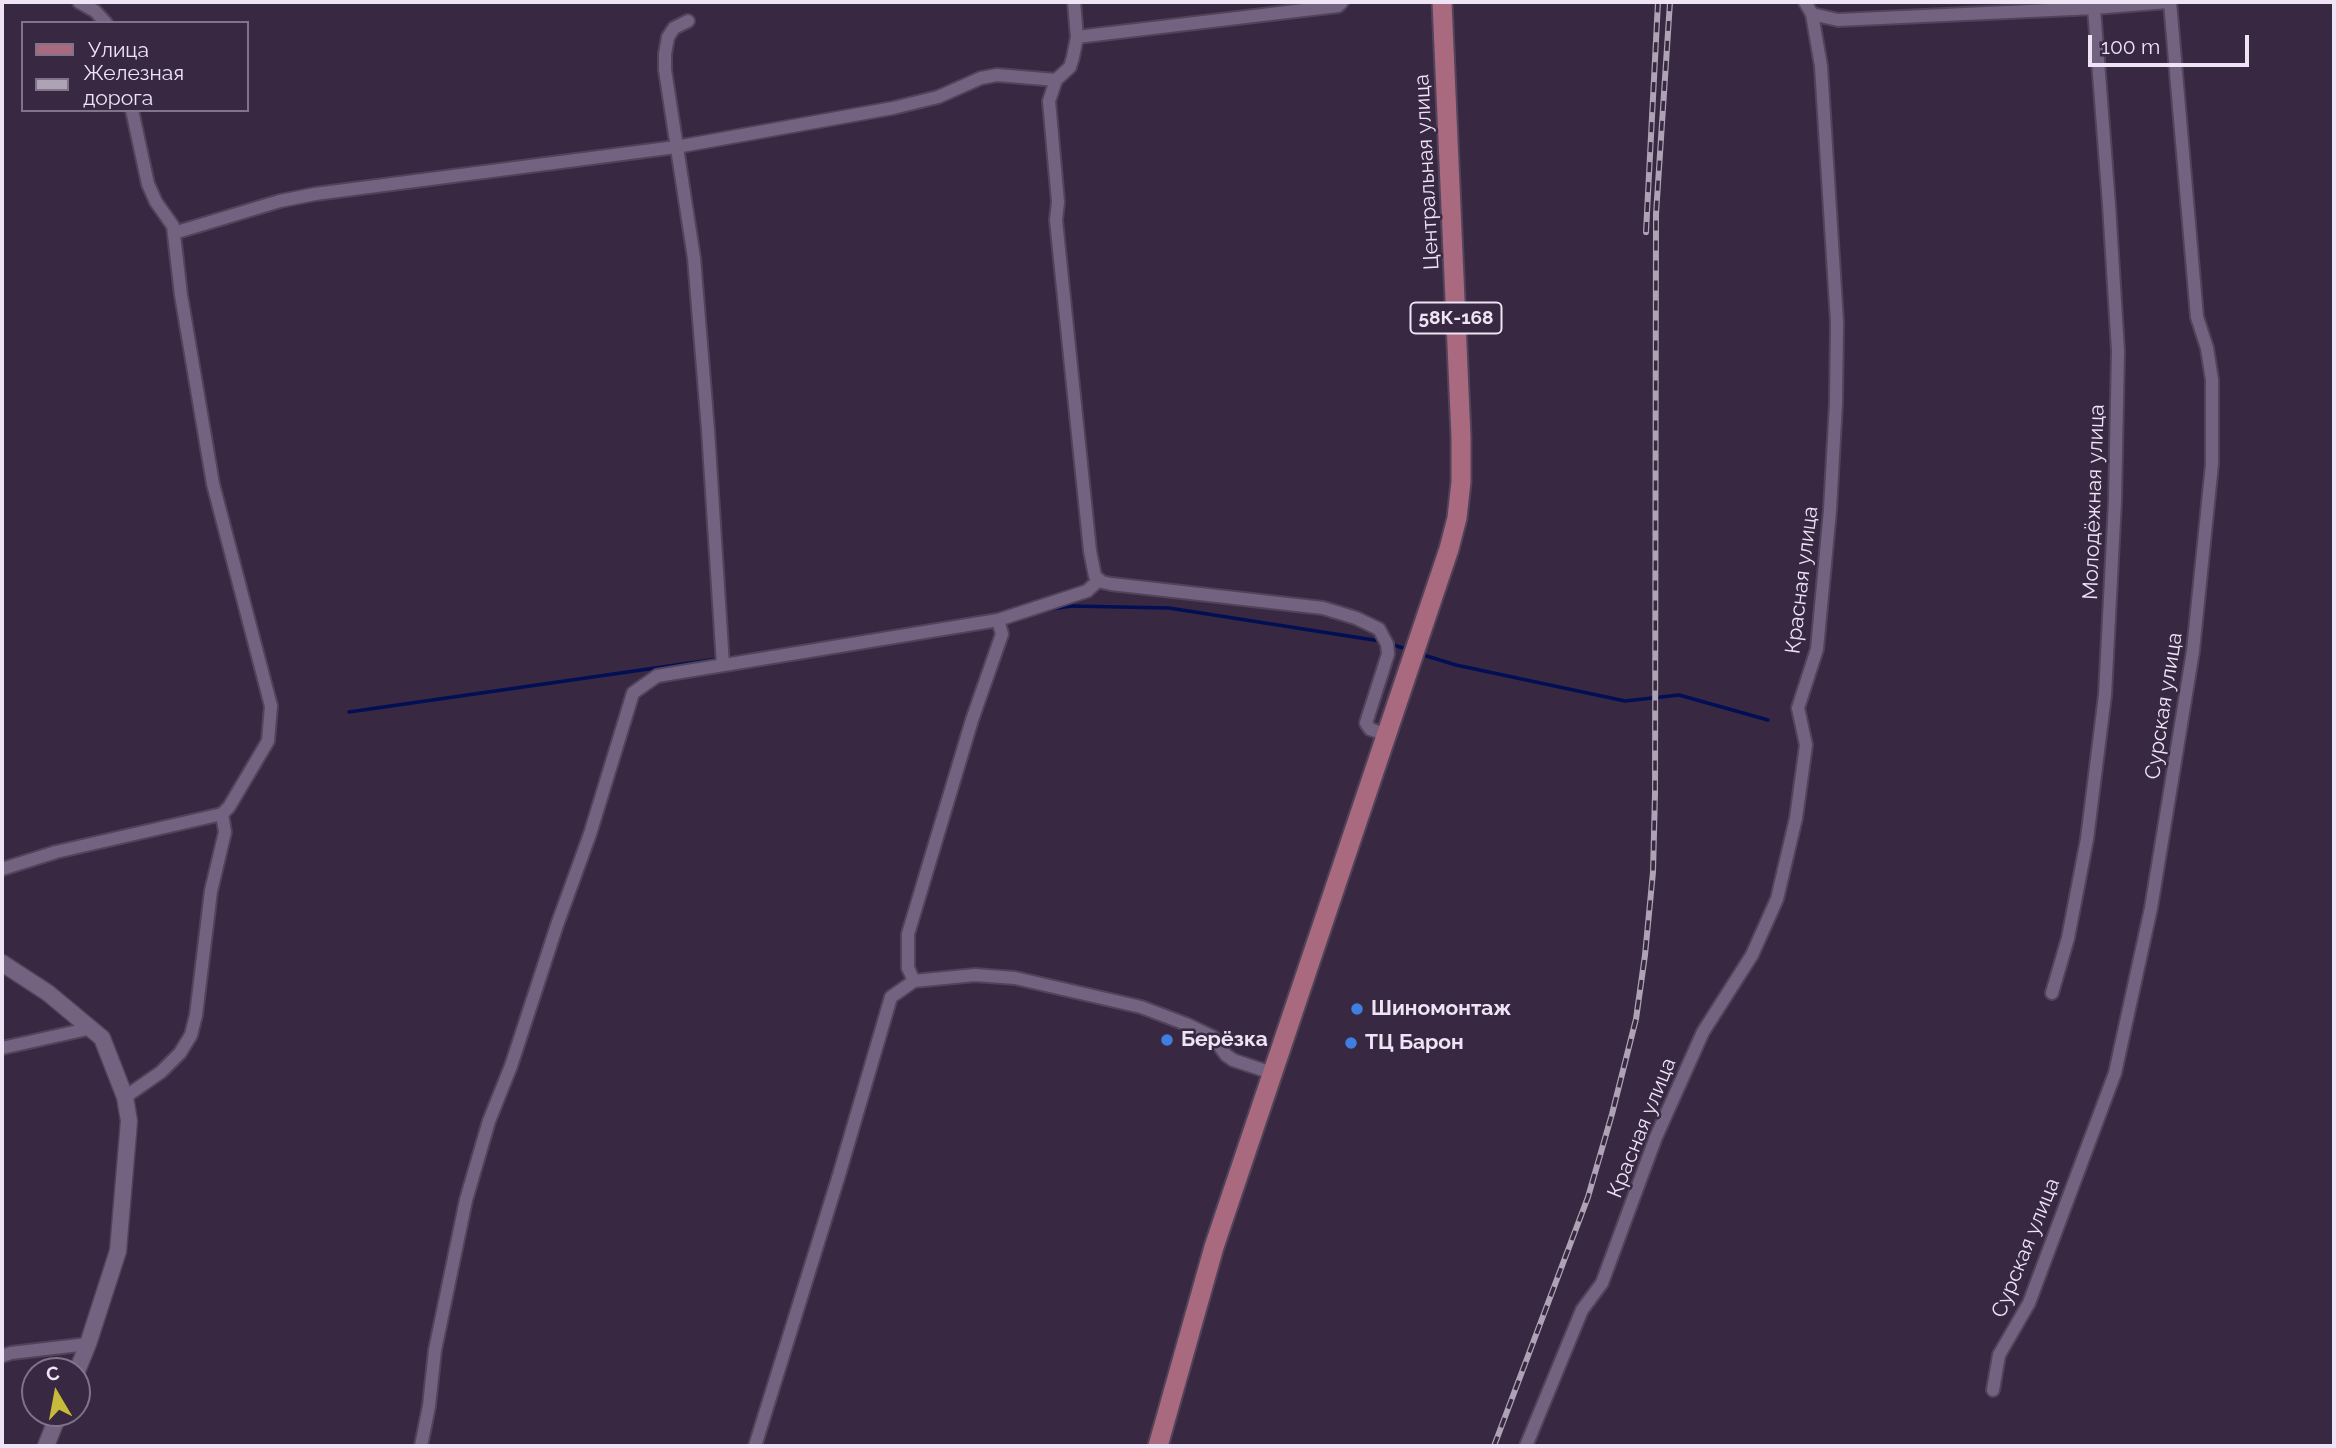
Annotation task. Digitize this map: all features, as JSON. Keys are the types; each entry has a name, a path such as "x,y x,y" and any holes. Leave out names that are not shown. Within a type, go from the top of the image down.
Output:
{"main road":[{"name":"Центральная улица","path":"1387,734 1450,549 1461,482 1442,2"},
{"name":"58К-168","path":"1158,1446 1213,1247 1387,734"}],"street":[{"path":"79,2 95,11 104,21"},
{"path":"1074,2 1077,37 1070,67 1056,80 1049,101 1058,202 1056,220 1093,570 1099,580 1111,584 1323,608 1356,618 1379,629 1387,644 1388,654 1366,723 1370,729 1387,734"},
{"path":"1077,37 1338,6 1342,2"},
{"path":"1805,2 1812,14"},
{"name":"Сурская улица","path":"1812,14 1839,20 2169,2 2197,317 2207,348 2212,380 2213,464 2193,651 2151,908 2115,1073 2029,1303 1999,1355 1993,1390"},
{"name":"Молодёжная улица","path":"2052,993 2068,938 2087,839 2105,695 2115,500 2118,351 2094,8"},
{"name":"Красная улица","path":"1526,1446 1582,1310 1602,1283 1656,1137 1703,1032 1752,955 1777,899 1796,818 1806,745 1798,708 1817,649 1830,510 1836,403 1837,322 1828,160 1821,66 1812,14"},
{"path":"688,21 674,28 668,37 665,54 694,258 723,665"},
{"path":"174,233 280,201 315,194 676,146 916,103 939,97 981,78 997,75 1056,80"},
{"path":"2,869 56,852 222,814 229,807 268,741 271,706 213,484 181,295 173,226 156,202 148,184 132,112"},
{"path":"421,1446 429,1406 435,1350 466,1200 489,1121 511,1066 590,834 633,693 657,676 998,620 1087,591 1099,580"},
{"path":"914,981 908,968 908,934 972,720 1002,634 998,620"},
{"path":"125,1097 161,1072 180,1053 191,1035 196,1015 211,891 225,832 222,814"},
{"path":"2,963 48,993 102,1038 125,1097 129,1121 118,1251 83,1357"},
{"path":"755,1446 891,997 914,981 975,975 1015,978 1141,1007 1213,1037 1233,1060 1272,1073"},
{"path":"2,1048 92,1028"},
{"path":"2,1356 88,1344"},
{"path":"46,1446 53,1427"}],"waterway":[{"path":"1051,609 1071,606 1169,608 1380,641"},
{"path":"1390,644 1410,650"},
{"path":"1420,654 1456,665 1625,701 1679,695 1768,720"},
{"path":"726,658 749,655"},
{"path":"349,712 718,659"}],"railway":[{"path":"1646,232 1658,2"},
{"path":"1494,1446 1588,1197 1636,1019 1645,955 1653,872 1655,794 1656,214 1670,2"}],"place":[{"name":"Шиномонтаж","path":"1357,1009"},
{"name":"Берёзка","path":"1167,1040"},
{"name":"ТЦ Барон","path":"1351,1043"}]}
